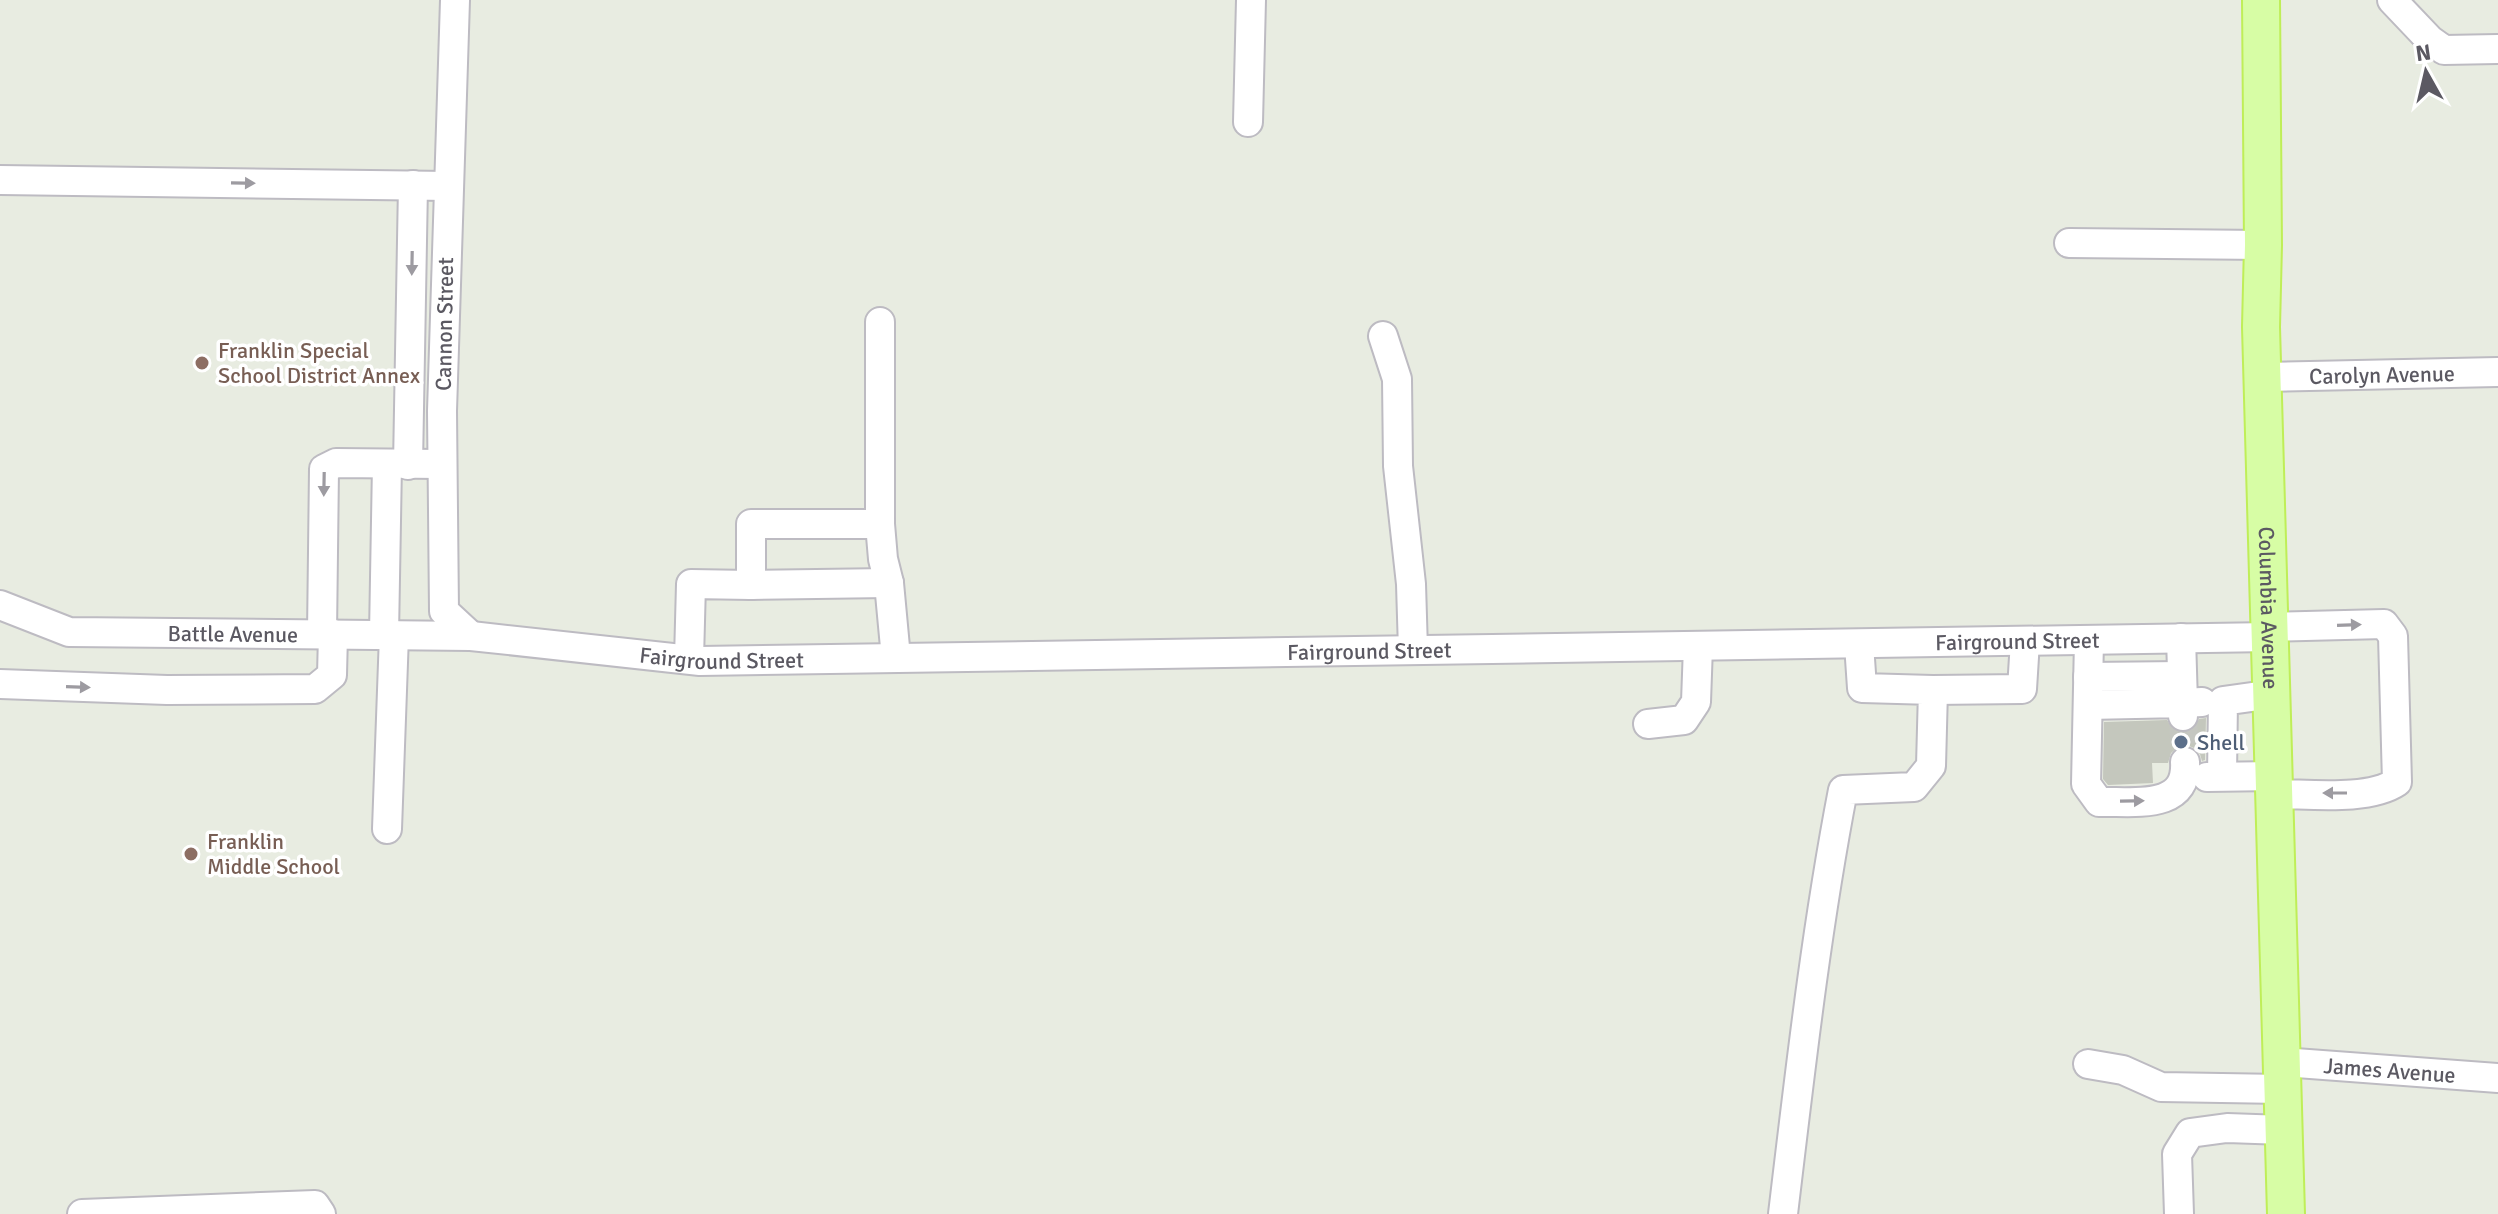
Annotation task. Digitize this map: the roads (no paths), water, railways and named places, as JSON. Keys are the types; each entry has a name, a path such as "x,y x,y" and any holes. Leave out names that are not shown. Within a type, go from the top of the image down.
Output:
{"main road":[{"name":"Columbia Avenue","path":"2261,0 2261,327 2286,1214"}],"street":[{"name":"Cannon Street","path":"455,0 441,464 444,611 471,636"},
{"path":"1248,122 1251,0"},
{"path":"2392,0 2430,40 2444,50 2498,49"},
{"path":"0,180 448,186"},
{"path":"387,829 389,635 413,185"},
{"path":"2069,243 2263,245"},
{"path":"880,322 880,524 896,658"},
{"path":"1383,336 1397,379 1398,466 1411,584 1413,650"},
{"name":"Carolyn Avenue","path":"2264,377 2498,372"},
{"path":"0,684 167,690 315,689 332,675 328,634 324,469 336,463 441,464"},
{"path":"751,585 751,524 880,524"},
{"path":"689,659 691,584 889,583"},
{"name":"Battle Avenue","path":"0,605 69,632 471,636"},
{"name":"Fairground Street","path":"471,636 689,659 896,658 2181,638 2384,624 2393,636 2397,782 2384,790 2368,793 2275,785"},
{"path":"2181,638 2183,698"},
{"path":"2089,640 2086,784 2099,802 2157,801 2175,793 2185,770 2275,785"},
{"path":"1859,644 1862,688 2022,689 2025,641"},
{"path":"1648,724 1684,720 1696,702 1698,646"},
{"path":"2088,677 2183,698 2223,701 2273,694"},
{"path":"1783,1214 1830,857 1843,790 1914,787 1931,766 1933,690"},
{"path":"2088,705 2183,698"},
{"path":"2222,776 2223,701"},
{"name":"James Avenue","path":"2088,1064 2123,1070 2161,1087 2282,1076 2498,1078"},
{"path":"2179,1214 2177,1154 2190,1133 2227,1128 2284,1130"},
{"path":"82,1214 315,1205 321,1214"}],"tunnel":[{"path":"2183,716 2185,762"}],"place":[{"name":"Franklin Special School District Annex","path":"202,363"},
{"name":"Shell","path":"2181,742"},
{"name":"Franklin Middle School","path":"191,854"}]}
